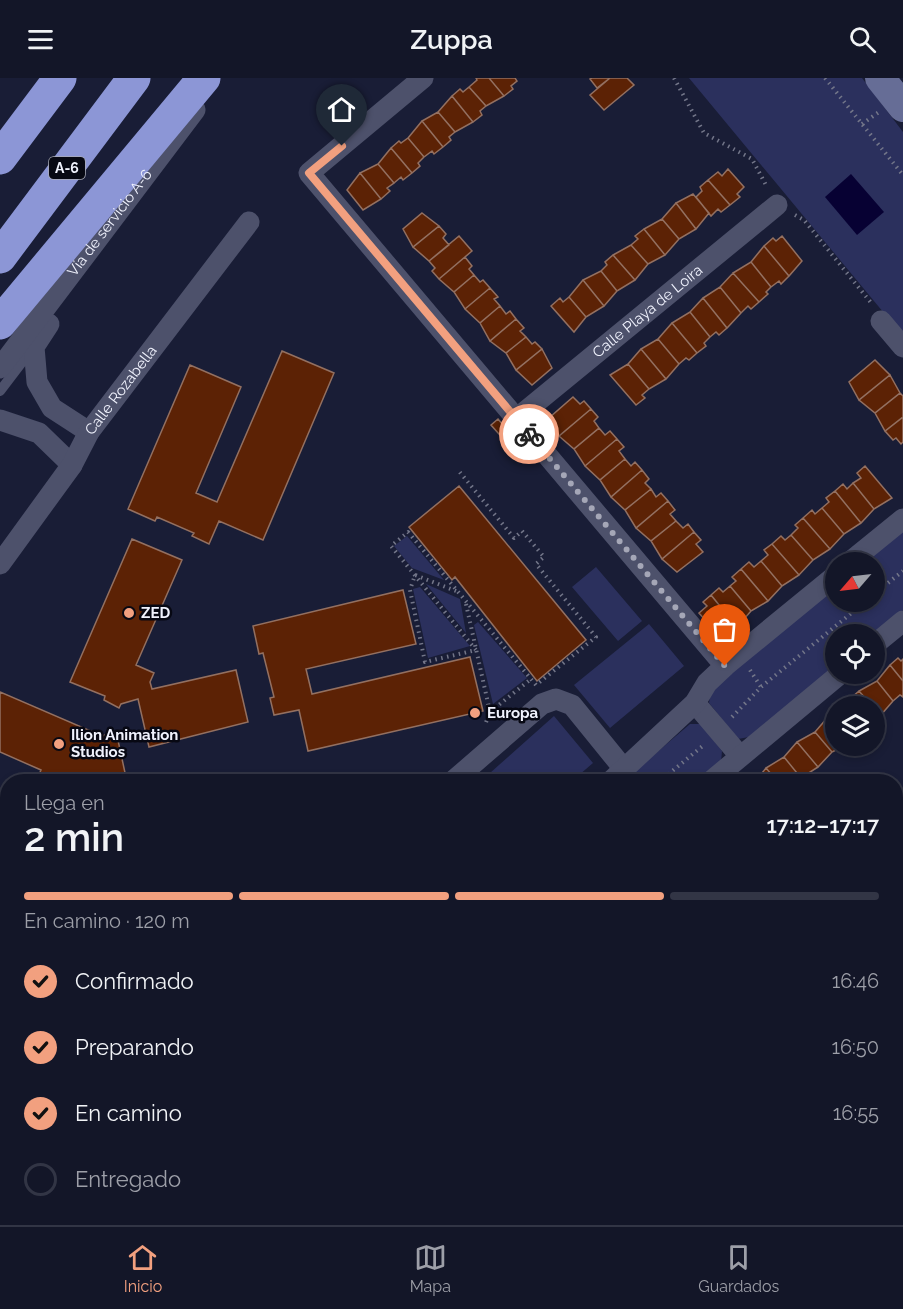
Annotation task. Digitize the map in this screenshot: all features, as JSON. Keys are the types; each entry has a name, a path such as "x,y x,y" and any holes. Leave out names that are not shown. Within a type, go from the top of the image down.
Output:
{"highway":[{"path":"0,158 60,78"},
{"name":"A-6","path":"0,257 134,78"},
{"path":"0,323 204,78"}],"main road":[{"path":"880,78 894,108"}],"street":[{"name":"Vía de servicio A-6","path":"0,368 173,142 216,78"},
{"path":"423,78 309,173 516,419 734,663"},
{"path":"89,432 52,408 37,382 34,346 173,142"},
{"name":"Calle Playa de Loira","path":"516,419 777,205"},
{"name":"Calle Rozabella","path":"0,564 72,465 89,432 249,222"},
{"path":"881,321 903,347"},
{"path":"0,420 39,433 72,465"},
{"path":"862,552 903,519"},
{"path":"618,774 695,703 707,683 734,663 825,584"},
{"path":"885,636 903,621"},
{"path":"719,774 828,684"},
{"path":"461,774 542,704 556,699 572,705 616,774"},
{"path":"695,703 740,756"}],"lane":[{"path":"0,391 34,346"}],"path":[{"path":"825,78 903,175"},
{"path":"862,124 894,108"},
{"path":"458,470 514,538 522,531 544,557 536,564 596,637 536,685 408,532 391,546 476,650"},
{"path":"885,585 903,570"},
{"path":"415,575 456,591"},
{"path":"415,575 410,590 425,662 476,650"},
{"path":"465,602 490,712"},
{"path":"726,724 761,687 853,612"},
{"path":"734,663 761,687"},
{"path":"483,730 490,712 531,679"},
{"path":"669,774 711,739"}],"shaded area":[{"path":"689,78 862,78 903,132 903,336"},
{"path":"851,174 884,212 857,235 825,197"},
{"path":"903,531 903,610 885,624 825,624 825,674 749,737 738,739 709,703 711,687 825,594 825,612 885,612 885,552 877,552"},
{"path":"407,536 444,580 412,568 394,546"},
{"path":"596,567 642,621 618,641 572,587"},
{"path":"426,584 460,599 466,633"},
{"path":"420,587 470,646 428,658 413,589"},
{"path":"478,622 527,678 493,704 474,625"},
{"path":"649,624 684,666 610,728 574,685"},
{"path":"554,716 593,763 580,774 489,774"},
{"path":"690,724 701,724 722,751 721,762 706,774 631,774"}],"building":[{"path":"476,78 489,78 504,96 486,106 469,87 477,80"},
{"path":"489,78 515,78 517,81 511,86 513,89 504,96"},
{"path":"610,78 597,88 590,79"},
{"path":"610,78 627,78 634,85 604,110 590,95"},
{"path":"469,87 486,106 480,111 482,115 473,122 452,96 460,89 463,92"},
{"path":"452,96 473,122 455,132 438,112"},
{"path":"438,112 455,132 449,137 451,140 443,147 422,121"},
{"path":"422,121 443,147 434,154 432,151 424,157 408,138"},
{"path":"408,138 424,157 418,163 420,166 412,173 391,148 399,141 401,143"},
{"path":"391,148 412,173 403,180 401,177 394,183 378,164"},
{"path":"378,164 394,183 387,188 390,191 381,199 360,173"},
{"path":"728,169 744,187 737,194 740,197 730,205 708,180 718,172 722,176"},
{"path":"360,173 381,199 363,210 347,190"},
{"path":"708,180 730,205 721,212 718,209 711,216 696,197 702,191 700,187"},
{"path":"693,194 709,213 696,229 676,203"},
{"path":"676,203 696,229 679,239 662,219"},
{"path":"422,213 439,226 413,247 403,229"},
{"path":"662,219 679,239 665,255 644,229"},
{"path":"439,226 446,234 443,238 449,245 429,261 413,247"},
{"path":"644,229 665,255 648,264 631,245 638,239 635,236"},
{"path":"459,236 472,251 439,279 432,271 435,268 429,261"},
{"path":"782,236 802,261 789,276 764,246 773,238 776,241"},
{"path":"631,245 648,264 635,280 613,255"},
{"path":"764,246 789,276 781,284 779,281 771,287 751,262"},
{"path":"613,255 635,280 617,291 601,271 607,265 605,262"},
{"path":"465,257 472,266 469,269 474,275 454,292 439,279"},
{"path":"751,262 771,287 766,292 768,294 759,302 733,273"},
{"path":"601,271 617,291 604,306 583,280"},
{"path":"733,273 759,302 751,309 748,306 741,313 720,287"},
{"path":"474,275 490,288 465,309 454,292"},
{"path":"583,280 604,306 586,317 569,297"},
{"path":"720,287 741,313 727,328 703,298"},
{"path":"490,288 498,297 494,299 500,306 480,323 465,309"},
{"path":"569,297 586,317 574,332 551,306 560,298 563,302"},
{"path":"703,298 727,328 719,335 716,332 710,337 690,312"},
{"path":"500,306 506,314 510,311 516,319 490,341 480,323"},
{"path":"690,312 710,337 704,343 706,346 697,353 672,323"},
{"path":"516,319 524,328 520,331 526,337 506,353 490,341"},
{"path":"672,323 697,353 689,360 686,358 679,364 658,339"},
{"path":"526,337 532,344 535,342 542,349 516,370 506,353"},
{"path":"658,339 679,364 666,379 641,349"},
{"path":"542,349 552,368 532,385 516,370"},
{"path":"641,349 666,379 649,389 628,364"},
{"path":"282,351 334,373 263,540 219,521 209,544 192,536 194,533 157,517 155,521 128,509 190,365 241,387 196,493 217,502"},
{"path":"875,360 890,375 859,400 849,382"},
{"path":"628,364 649,389 642,395 645,398 636,405 610,375"},
{"path":"890,375 900,393 875,413 859,400"},
{"path":"900,393 903,396 903,417 885,431 875,413"},
{"path":"573,397 580,404 584,401 591,409 559,436 549,418"},
{"path":"591,409 598,417 594,421 599,428 574,449 559,436"},
{"path":"903,417 903,442 901,444 896,438 893,440 885,431"},
{"path":"498,419 512,436 506,442 491,425"},
{"path":"599,428 605,435 610,431 617,439 585,466 574,449"},
{"path":"617,439 624,447 619,451 625,459 600,480 585,466"},
{"path":"625,459 631,466 635,462 642,470 611,497 600,480"},
{"path":"865,466 892,498 874,509 853,483 861,478 857,473"},
{"path":"642,470 649,479 645,483 651,489 625,510 611,497"},
{"path":"853,483 874,509 861,523 835,491 843,484 847,489"},
{"path":"459,486 586,640 537,681 455,577 452,580 409,527"},
{"path":"651,489 656,497 661,493 668,501 636,528 625,510"},
{"path":"835,491 861,523 844,534 822,508 829,502 826,498"},
{"path":"668,501 675,510 670,514 676,521 651,541 636,528"},
{"path":"822,508 844,534 830,549 803,518 812,510 815,514"},
{"path":"803,518 830,549 813,560 791,535 798,528 795,525"},
{"path":"676,521 683,528 688,524 694,532 662,559 651,541"},
{"path":"694,532 701,540 696,544 703,552 677,572 662,559"},
{"path":"791,535 813,560 799,575 772,544 781,536 785,540"},
{"name":"ZED","path":"132,539 182,560 136,665 154,673 150,682 152,689 236,670 248,722 149,747 138,699 121,704 119,708 104,700 105,696 70,682"},
{"path":"772,544 799,575 782,586 761,561 768,555 764,550"},
{"path":"761,561 782,586 768,601 741,569 749,562 754,567"},
{"path":"741,569 768,601 751,611 730,586 736,581 732,577"},
{"path":"730,586 751,611 737,627 711,595 719,588 723,592"},
{"path":"403,590 416,644 306,669 312,694 470,657 483,711 308,751 299,710 274,715 270,698 274,697 263,653 259,654 253,626"},
{"path":"711,595 737,627 720,637 699,613 707,606 703,602"},
{"path":"898,658 901,661 903,659 903,681 890,665"},
{"path":"890,665 903,681 903,697 900,695 893,701 879,684 885,684 885,671"},
{"path":"872,684 879,684 893,701 885,710 885,696 863,696 859,691"},
{"path":"859,691 863,696 853,696"},
{"name":"Ilion Animation Studios","path":"0,692 102,736 116,731 125,774 39,774 41,770 0,752"},
{"path":"825,720 825,744 815,732"},
{"path":"815,732 825,744 825,756 828,756 818,767 797,742"},
{"path":"797,742 818,767 807,774 798,774 784,757"},
{"path":"784,757 798,774 771,774 766,768"},
{"path":"766,768 771,774 761,774"}],"way so far":[{"path":"529,434 725,666"}],"place":[{"name":"ZED","path":"129,613"},
{"name":"Europa","path":"475,713"},
{"name":"Ilion Animation Studios","path":"59,744"}],"route":[{"path":"342,146 309,173 529,434"}]}
